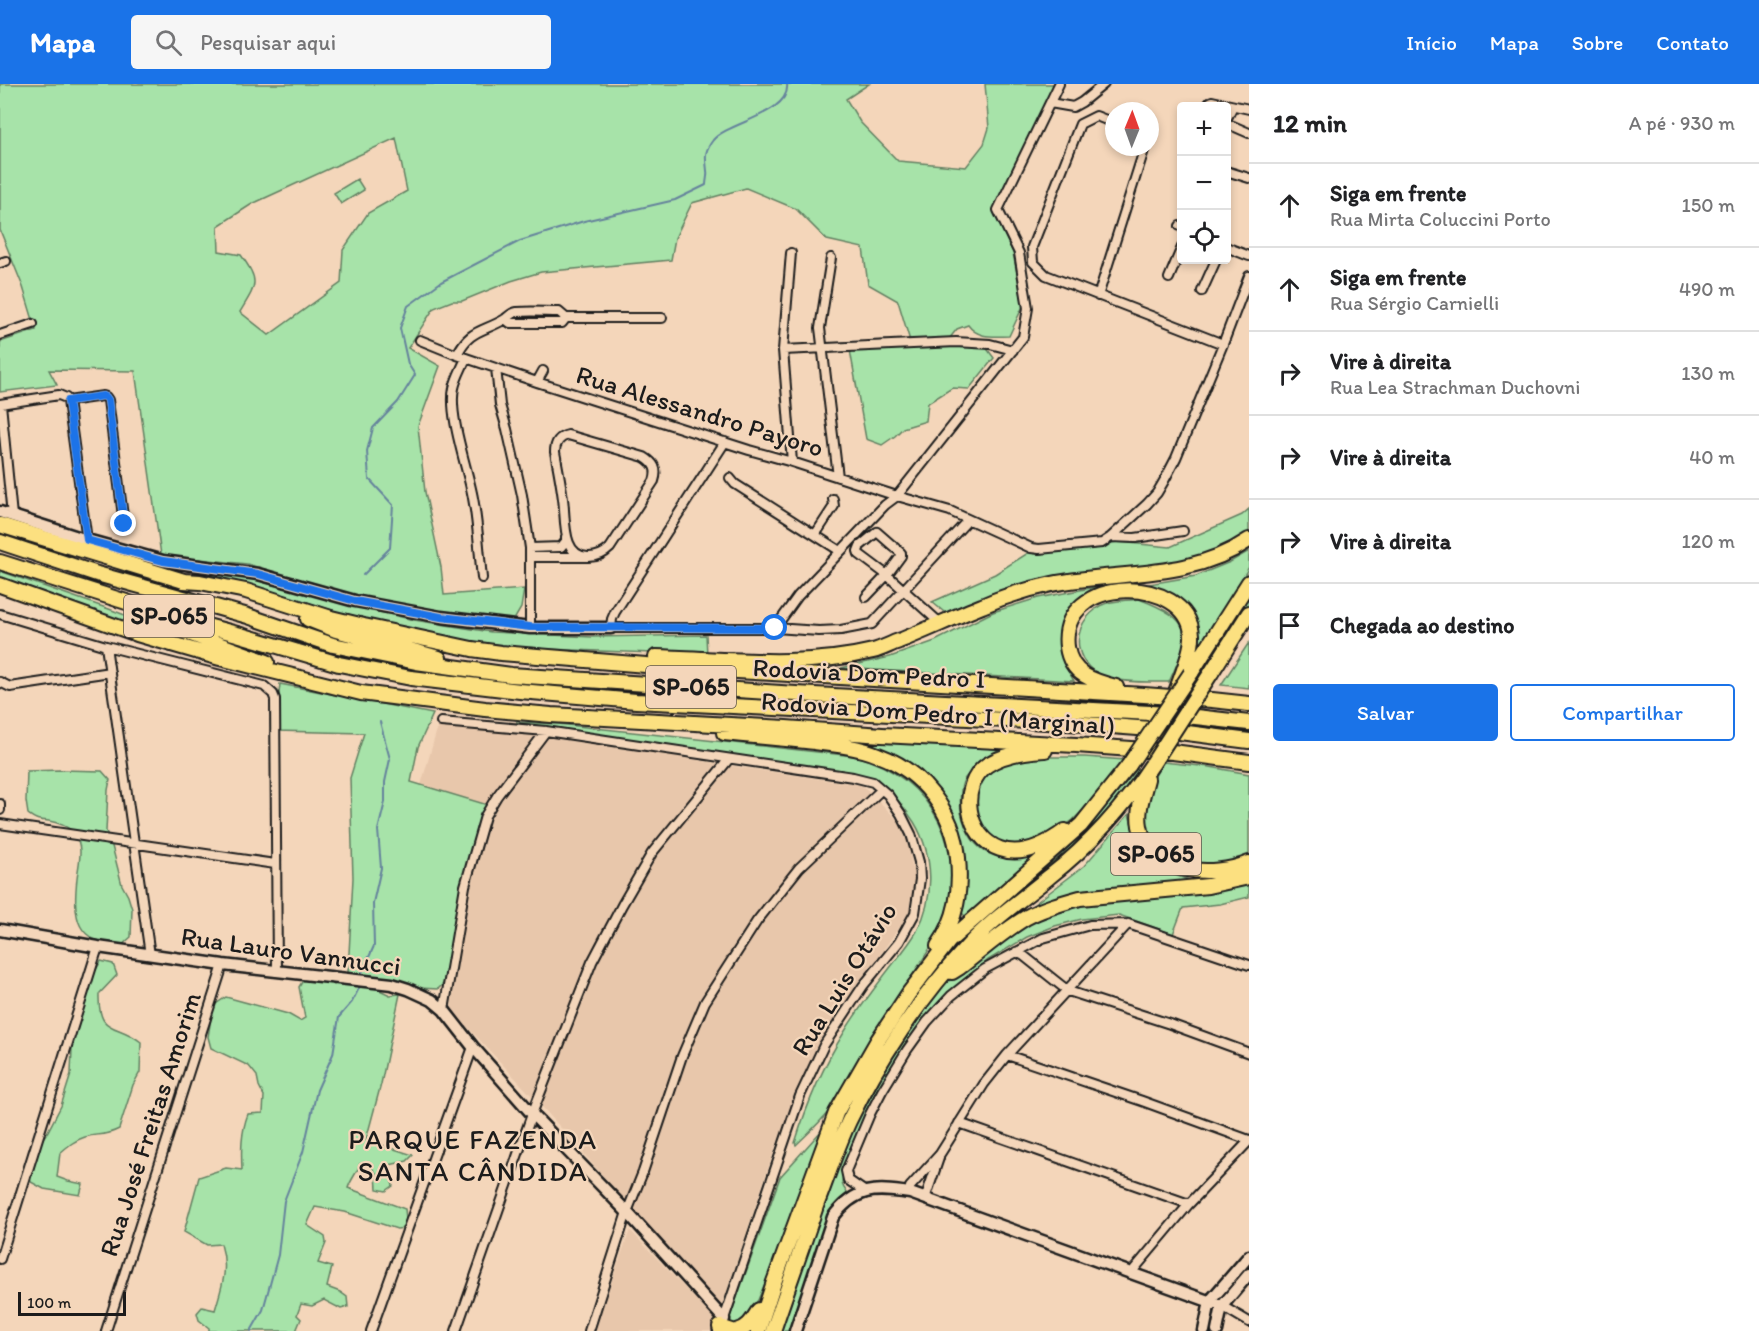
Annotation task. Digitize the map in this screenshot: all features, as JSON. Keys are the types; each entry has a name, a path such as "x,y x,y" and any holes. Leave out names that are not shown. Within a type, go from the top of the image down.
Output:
{"highway":[{"name":"Rodovia Dom Pedro I (Marginal)","path":"0,525 184,581 246,591 353,624 472,649 670,667 1144,695 1249,704"},
{"path":"594,660 650,657 788,661 875,651 1015,594 1068,582 1157,573 1191,566 1224,555 1249,540"},
{"name":"Rodovia Dom Pedro I","path":"0,542 131,584 248,616 333,645 416,662 511,675 796,694 1169,714 1249,723"},
{"name":"Rodovia Dom Pedro I","path":"0,562 177,618 339,664 441,683 636,701 1164,730 1249,741"},
{"path":"184,581 249,598 336,630 511,675"},
{"path":"909,993 950,941 1081,825 1117,782 1249,582"},
{"path":"63,583 148,619 286,669 361,693"},
{"path":"0,585 138,634 231,661 361,693 622,725 832,744 879,755 907,771 925,786 939,803 957,844 959,884 956,908 950,927 878,1040 836,1113 758,1331"},
{"path":"1144,695 1090,680 1080,673 1072,662 1066,637 1068,625 1073,614 1092,598 1114,592 1143,592 1169,599 1179,607 1191,628 1193,637 1175,694"},
{"path":"773,1331 836,1149 889,1049 967,947 1091,840 1133,794 1249,613"},
{"path":"1210,673 1224,660 1249,627"},
{"path":"1212,700 1249,698"},
{"name":"Rodovia Dom Pedro I (Marginal)","path":"551,715 1076,745 1173,752 1249,762"},
{"path":"1076,745 1066,749 1013,754 998,759 981,771 972,785 969,802 970,815 982,837 1001,850 1036,848 1075,824 1117,782"},
{"name":"SP-065","path":"1225,759 1249,769"},
{"name":"SP-065","path":"1153,764 1147,777 1138,813 1142,836 1148,846 1169,863 1197,871 1238,868 1249,863"},
{"path":"942,978 1021,921 1062,903 1080,898 1208,886 1249,877"},
{"path":"737,1331 743,1330 751,1323 774,1282"}],"street":[{"path":"775,628 798,596 885,505 897,496 1023,337 1028,308 1019,253 998,210 1059,84"},
{"path":"1050,103 1073,107 1104,84"},
{"path":"1231,111 1233,106 1249,110"},
{"path":"1105,120 1096,116 1080,124 1032,247 1033,262 1046,275 1223,344"},
{"path":"1231,124 1249,133"},
{"path":"1098,296 1142,156"},
{"path":"1231,172 1249,178"},
{"path":"1231,249 1249,256"},
{"path":"792,253 783,350 792,462"},
{"path":"831,258 820,328 838,477"},
{"path":"1169,278 1177,259"},
{"path":"1202,291 1214,264"},
{"path":"1111,537 1147,504 1161,487 1176,458 1249,276"},
{"path":"457,355 467,338 505,319 510,323 562,323 566,318 662,318"},
{"path":"0,335 33,324"},
{"name":"Rua Alessandro Payoro","path":"420,340 537,382 950,511 1036,549 1098,544 1111,537"},
{"path":"783,350 956,342 990,344 1012,350"},
{"path":"466,358 454,387 453,405 456,428 469,474 482,578"},
{"path":"496,368 500,405 522,495 530,553 530,627"},
{"path":"537,382 543,371"},
{"path":"12,516 0,404 59,395 67,399 103,396 108,400 124,524"},
{"path":"67,399 87,540"},
{"path":"573,436 644,457 653,464 656,469 654,481 604,554 596,557 583,557 530,553 561,547 566,542 564,501 555,452 560,438 573,436"},
{"path":"611,628 615,612 725,442"},
{"path":"730,478 735,484 840,551"},
{"path":"815,535 834,506 833,499"},
{"path":"0,512 163,561 258,574 355,601 441,617 530,627 775,628 790,630 841,630 872,624 968,520"},
{"path":"1111,537 1135,538 1183,531"},
{"path":"866,597 887,575 902,556 884,536 877,532 860,546 859,554 887,575 942,624"},
{"path":"567,536 573,551 583,557"},
{"path":"0,614 106,646 264,686 273,694 275,699 277,972"},
{"path":"106,646 150,955"},
{"path":"0,682 10,687 110,672"},
{"path":"441,722 546,731 853,777 873,782 881,790 799,868 757,921 705,1002 682,1056 627,1212 589,1331"},
{"path":"444,1010 465,886 485,816 497,796 546,731"},
{"path":"456,1331 532,1113 592,962 652,853 729,759"},
{"name":"Rua Luis Otávio","path":"724,1327 773,1172 804,1086 824,1045 863,986 899,942 915,914 920,879 919,862 911,834 901,814 888,795 881,790"},
{"path":"0,804 0,810"},
{"path":"0,824 275,864"},
{"path":"910,1193 910,1187 940,1154 984,1084 1007,1055 1128,924"},
{"path":"864,1191 848,1180 846,1171 870,1114 907,1050 927,1022 951,996 985,969 1043,938 1090,926 1128,924 1249,965"},
{"name":"Rua Lauro Vannucci","path":"0,930 150,955 392,984 432,1000 444,1010 473,1047 532,1113 627,1212 724,1327"},
{"path":"0,1259 98,947"},
{"path":"1016,952 1068,991 1170,1024 1249,1053"},
{"name":"Rua José Freitas Amorim","path":"105,1331 223,965"},
{"path":"371,1331 473,1047"},
{"path":"1007,1055 1249,1140 1189,1204 1131,1273"},
{"path":"960,1123 1189,1204"},
{"path":"925,1199 940,1154"},
{"path":"795,1331 833,1217 842,1206 864,1191 891,1190 910,1193 1210,1301 1249,1322"},
{"path":"1204,1331 1210,1301 1249,1256"},
{"path":"1216,1331 1222,1306 1249,1274"}],"shaded area":[{"path":"438,726 550,735 861,785 905,828 914,875 915,895 908,915 864,977 815,1053 776,1145 721,1309 545,1110 449,1007 472,877 491,806 421,785"},
{"path":"630,1230 715,1320 711,1331 594,1331"}],"green space":[{"path":"0,84 869,84 846,99 860,122 898,161 966,167 984,144 989,128 985,84 1055,84 995,214 1013,253 1023,306 1009,336 981,335 968,325 957,329 949,339 910,341 898,301 868,284 863,248 827,240 796,209 746,188 692,203 675,238 671,260 541,272 511,281 462,301 452,301 434,308 408,348 440,366 418,426 425,492 441,567 444,595 524,589 521,608 514,620 440,612 348,594 247,564 161,555 135,371 49,370 57,385 0,392 0,342 36,330 23,287 0,230","holes":["396,138 407,191 368,213 343,250 341,283 269,335 240,312 253,289 254,278 241,255 219,251 218,226 252,204"]},
{"path":"357,179 364,190 341,204 334,193"},
{"path":"985,346 994,358 969,389 952,388 928,403 926,421 903,428 882,445 866,439 850,350"},
{"path":"1249,509 1249,536 1214,557 1111,572 949,616 932,602 995,574 1028,553 1118,542 1170,547 1242,515"},
{"path":"1249,551 1249,567 1198,648 1194,618 1177,596 1149,584 1196,576 1230,562"},
{"path":"194,568 245,577 414,620 491,632 592,637 706,635 707,655 475,644 338,612 265,589 197,572"},
{"path":"0,571 175,634 173,638 83,611 0,580"},
{"path":"1096,587 1069,610 1059,634 1063,662 1074,681 841,668 890,657 935,641 993,612 1038,598"},
{"path":"1249,592 1249,606 1201,679 1194,674"},
{"path":"1139,599 1170,614 1179,621 1183,630 1182,651 1169,682 1116,680 1098,674 1089,667 1079,648 1081,628 1086,618 1096,609 1106,603"},
{"path":"1248,644 1249,688 1221,685"},
{"path":"280,684 433,714 418,747 411,782 491,806 465,886 443,984 438,989 419,988 348,973 353,878 350,778 364,733 275,731"},
{"path":"516,722 558,724 854,756 882,766 906,781 925,800 939,822 948,847 951,874 949,902 940,930 871,1038 834,1103 821,1121 796,1145 810,1100 837,1044 862,1005 911,940 923,918 930,876 925,848 914,822 895,797 871,780 851,772 706,753"},
{"path":"846,740 986,748 1013,747 988,759 966,777 961,791 961,812 972,839 990,854 1013,858 1042,853 966,917 960,911 956,825 944,799 927,781"},
{"path":"1031,757 1125,760 1109,784 1073,820 1052,835 1033,844 1004,846 986,836 975,818 975,791 984,775 998,764"},
{"path":"1163,762 1249,774 1249,860 1216,866 1187,864 1163,853 1149,834 1145,812 1151,783"},
{"path":"1137,769 1142,771 1087,838 1003,907 887,1047 789,1272 786,1266 844,1105 908,1005 965,937 998,906 1058,858 1100,814"},
{"path":"27,771 102,771 110,780 106,831 122,885 132,909 131,937 122,945 95,940 80,926 77,916 76,892 80,849 74,833 63,825 37,819 28,814"},
{"path":"1129,814 1142,852 1148,860 1165,871 1193,881 1029,908 1084,866"},
{"path":"1249,884 1249,897 1220,904 1183,908 1173,934 1119,915 1082,919 1055,926 1027,937 988,960 944,998 908,1044 845,1168 842,1184 848,1193 830,1212 791,1331 777,1331 798,1280 850,1128 884,1062 938,990 990,947 1037,919 1062,909 1087,903 1192,895"},
{"path":"101,961 113,964 117,975 99,994 102,1016 110,1026 141,1042 140,1072 133,1085 119,1129 81,1138 60,1153 57,1177 83,1184 80,1195 44,1189 31,1182 30,1157 48,1131 61,1106 71,1074 73,1023 89,981"},
{"path":"305,977 328,980 334,985 338,982 369,985 390,995 400,994 381,1084 366,1140 413,1155 407,1161 389,1165 393,1186 386,1191 377,1189 376,1173 371,1167 360,1164 348,1188 405,1209 404,1228 397,1229 345,1212 315,1207 307,1225 325,1237 326,1243 318,1263 332,1267 327,1287 347,1297 348,1307 341,1309 324,1300 312,1306 301,1304 297,1315 301,1319 296,1331 209,1331 209,1328 199,1320 197,1313 202,1307 215,1310 224,1277 221,1244 207,1245 184,1232 199,1177 226,1168 242,1170 242,1142 248,1114 263,1113 264,1096 257,1076 249,1066 211,1048 208,1037 213,1006 226,997 288,1014 300,1021 305,1018 299,987"},
{"path":"822,1130 795,1210 758,1300 744,1321 736,1326 731,1323 730,1317 780,1177"}],"waterway":[{"path":"363,575 390,548 393,505 369,479 367,451 373,428 398,402 415,375 408,364 400,328 408,306 441,282 520,241 584,221 675,200 706,185 706,156 713,140 779,103 786,94 787,84"},
{"path":"361,975 374,946 373,903 381,868 378,830 385,802 385,782 390,759 380,722"},
{"path":"251,1331 263,1310 278,1255 284,1201 303,1152 317,1090 333,1054 339,1017 352,1002 359,988"}],"district":[{"name":"PARQUE FAZENDA SANTA CÂNDIDA","path":"473,1155"}],"route":[{"path":"124,524 108,400 103,396 68,401 87,540 163,561 258,574 355,601 441,617 530,627 775,628"}]}
